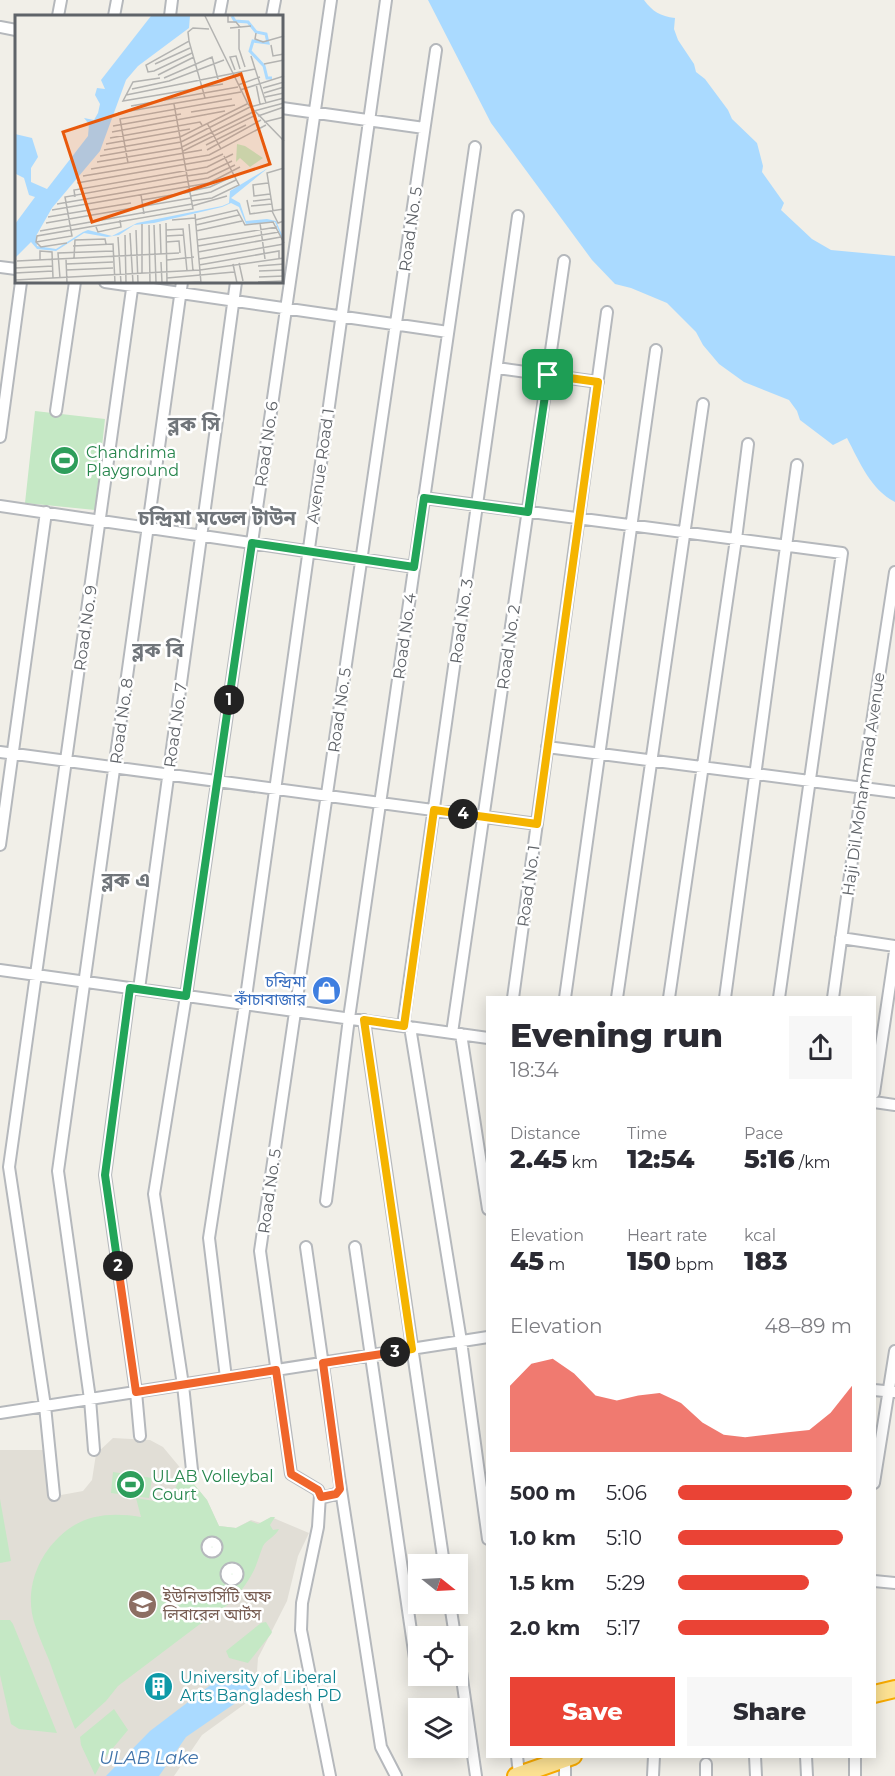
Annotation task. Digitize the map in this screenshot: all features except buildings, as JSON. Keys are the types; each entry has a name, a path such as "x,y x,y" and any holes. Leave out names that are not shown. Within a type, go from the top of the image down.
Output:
{"highway":[{"path":"876,1694 895,1689"},
{"path":"519,1775 565,1758"}],"street":[{"path":"58,15 60,0"},
{"path":"114,15 117,0"},
{"path":"170,15 172,0"},
{"path":"219,15 222,0"},
{"path":"272,15 275,0"},
{"name":"Road No. 6","path":"192,1470 183,1384 154,1194 186,996 331,0"},
{"name":"Avenue Road 1","path":"226,1378 209,1238 245,1004 386,0"},
{"path":"0,27 15,30"},
{"name":"Road No. 5","path":"321,1497 318,1490 291,1474 261,1251 436,50"},
{"path":"284,108 424,128"},
{"name":"Road No. 4","path":"326,1201 349,1018 475,147"},
{"name":"Road No. 3","path":"486,1524 461,1341 406,1026 434,810 518,216"},
{"name":"Road No. 2","path":"486,1198 457,1033 484,817 564,261"},
{"path":"0,267 15,269"},
{"path":"0,437 21,284"},
{"path":"56,411 75,284"},
{"path":"132,284 182,288 233,301 448,332"},
{"name":"Road No. 9","path":"54,1495 45,1406 9,1167 132,284"},
{"name":"Road No. 7","path":"140,1436 136,1392 105,1175 168,775 236,284"},
{"name":"Road No. 8","path":"94,1450 90,1399 58,1172 182,288"},
{"name":"Road No. 1","path":"513,996 607,312"},
{"path":"565,996 656,350"},
{"path":"497,368 598,382"},
{"path":"617,996 704,404"},
{"path":"669,996 748,444"},
{"path":"724,996 797,465"},
{"path":"424,498 842,553 779,996"},
{"path":"0,506 414,567"},
{"path":"0,845 46,512"},
{"name":"Haji Dil Mohammad Avenue","path":"832,996 895,572"},
{"path":"547,747 895,792"},
{"path":"0,752 537,824"},
{"path":"841,938 895,949 876,1078"},
{"path":"0,970 486,1038"},
{"path":"364,1020 443,1554"},
{"path":"876,1102 895,1105"},
{"path":"306,1247 340,1489 381,1747 396,1776"},
{"path":"355,1247 410,1626"},
{"path":"0,1413 486,1337"},
{"path":"876,1473 892,1392 895,1351"},
{"path":"876,1390 892,1392"},
{"path":"330,1776 301,1630 302,1603 318,1527 321,1497 336,1494 340,1489"},
{"path":"876,1581 895,1583"},
{"path":"463,1686 477,1776"},
{"path":"517,1758 519,1775"},
{"path":"565,1776 568,1758"},
{"path":"653,1776 654,1758"},
{"path":"755,1758 756,1776"},
{"path":"806,1758 807,1776"},
{"path":"855,1758 855,1776"},
{"path":"706,1764 706,1776"}],"shaded area":[{"name":"ইউনিভার্সিটি অফ লিবারেল আর্টস","path":"113,1438 150,1440 163,1447 207,1500 219,1526 236,1528 251,1520 261,1523 271,1517 309,1533 298,1556 287,1601 258,1658 253,1698 202,1735 174,1776 0,1776 0,1450 43,1450 50,1497 83,1491 92,1480 96,1454"}],"green space":[{"name":"Chandrima Playground","path":"35,411 105,419 95,510 25,503"},
{"name":"ULAB Volleybal Court","path":"113,1472 152,1478 149,1498 111,1493"},
{"path":"180,1478 193,1483 207,1500 219,1526 236,1528 250,1521 258,1524 275,1517 270,1525 273,1530 279,1529 263,1546 250,1577 232,1600 217,1614 200,1624 118,1686 106,1701 75,1729 32,1613 32,1589 38,1566 59,1537 77,1523 97,1516 141,1517 136,1498 154,1501 171,1498"},
{"path":"0,1499 11,1561 0,1563"},
{"path":"0,1620 10,1620 13,1624 57,1733 19,1729 11,1724 0,1675"},
{"path":"266,1622 272,1632 248,1663 229,1658 226,1651 261,1623"},
{"path":"114,1709 128,1730 103,1760 95,1775 81,1745 80,1737"}],"water":[{"path":"428,0 644,0 657,13 675,18 674,29 678,40 694,64 696,72 705,79 732,119 757,143 763,166 762,172 784,203 781,210 812,239 831,250 895,256 895,502 872,483 847,438 833,445 800,420 789,400 744,382 719,364 703,345 696,332 667,303 615,284 592,260 491,123"},
{"name":"ULAB Lake","path":"229,1671 244,1678 249,1685 250,1693 186,1737 159,1776 106,1776 150,1731"}],"place":[{"name":"Chandrima Playground","path":"65,461"},
{"name":"চন্দ্রিমা কাঁচাবাজার","path":"327,990"},
{"name":"ULAB Volleybal Court","path":"131,1485"},
{"name":"ইউনিভার্সিটি অফ লিবারেল আর্টস","path":"142,1605"},
{"name":"University of Liberal Arts Bangladesh PD","path":"159,1686"}],"district":[{"name":"ব্লক সি","path":"194,424"},
{"name":"চন্দ্রিমা মডেল টাউন","path":"217,518"},
{"name":"ব্লক বি","path":"158,650"},
{"name":"ব্লক এ","path":"126,880"}],"route":[{"path":"548,375 598,382 537,824 434,810 404,1026 364,1020 412,1349 323,1363 340,1489 336,1494 321,1497 318,1490 291,1474 276,1370 136,1392 105,1175 130,988 186,996 252,543 414,567 424,498 528,512 548,375"}]}
